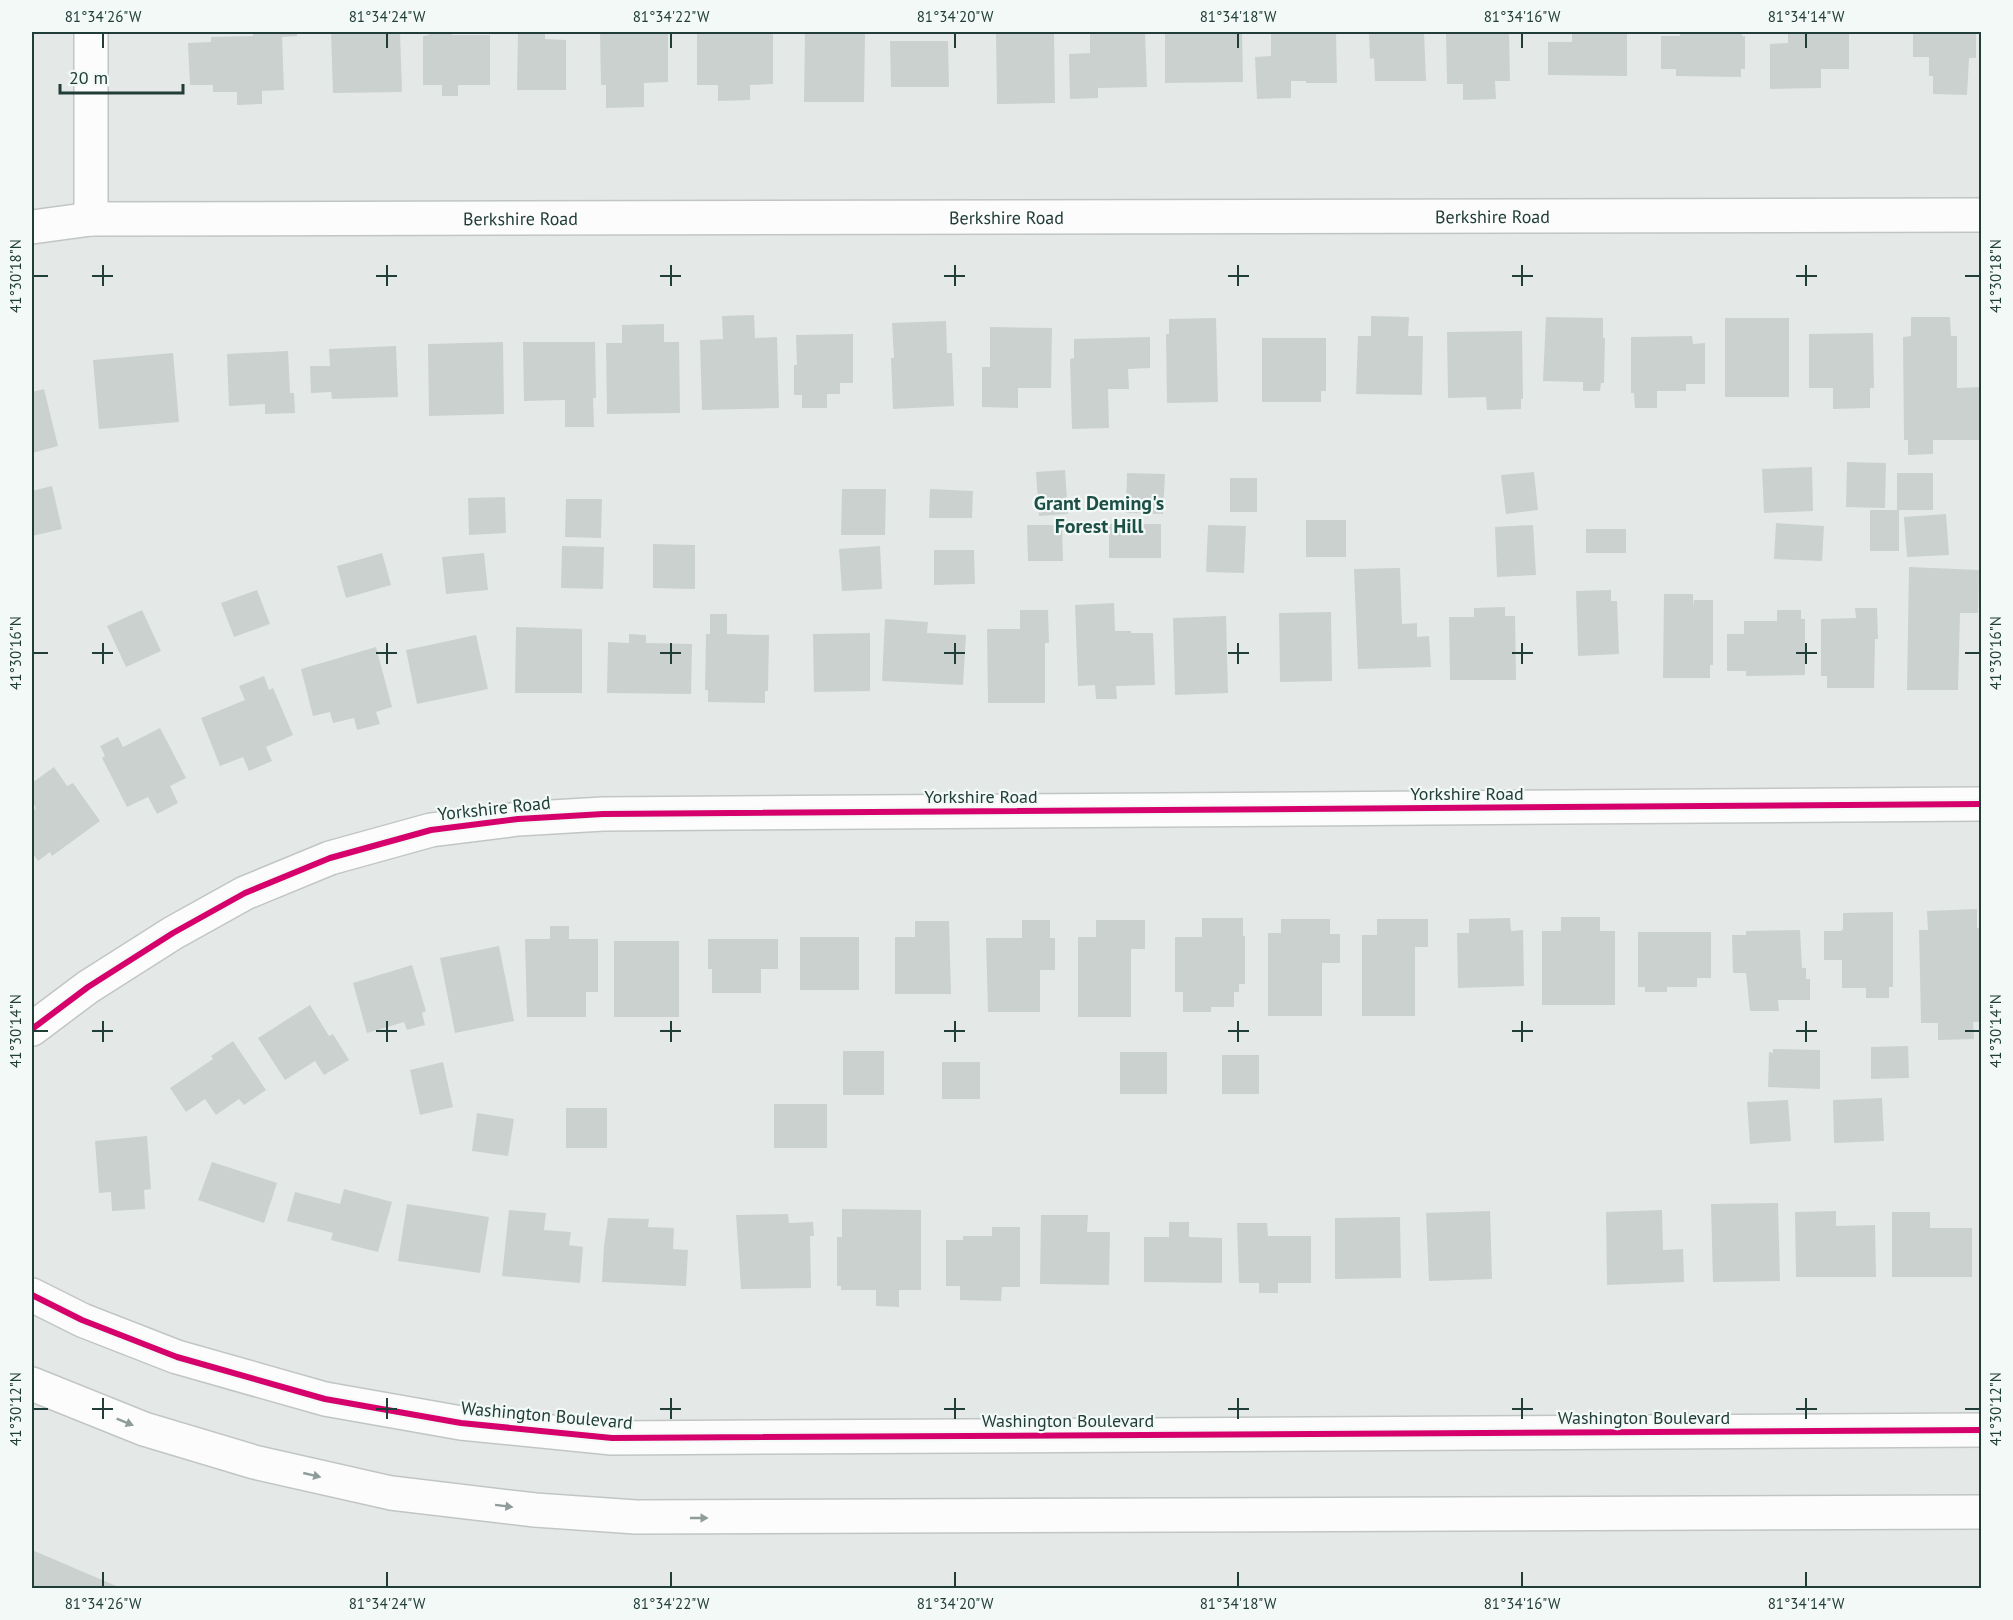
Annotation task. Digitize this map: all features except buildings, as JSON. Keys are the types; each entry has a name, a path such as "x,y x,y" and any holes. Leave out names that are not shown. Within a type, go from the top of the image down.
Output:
{"street":[{"path":"91,32 91,219"},
{"name":"Berkshire Road","path":"32,227 91,219 1982,215"},
{"name":"Yorkshire Road","path":"32,1029 116,969 173,933 245,893 330,858 431,830 518,819 615,814 1982,804"},
{"name":"Washington Boulevard","path":"32,1295 82,1320 177,1357 325,1399 461,1423 612,1438 1982,1430"},
{"path":"32,1384 144,1430 254,1462 391,1493 535,1510 636,1517 1982,1512"}],"cycle path":[{"path":"32,1029 88,987 173,933 245,893 330,858 431,830 518,819 603,814 1982,804"},
{"path":"32,1295 82,1320 177,1357 325,1399 461,1423 612,1438 1982,1430"}],"district":[{"name":"Grant Deming's Forest Hill","path":"1099,514"}]}
